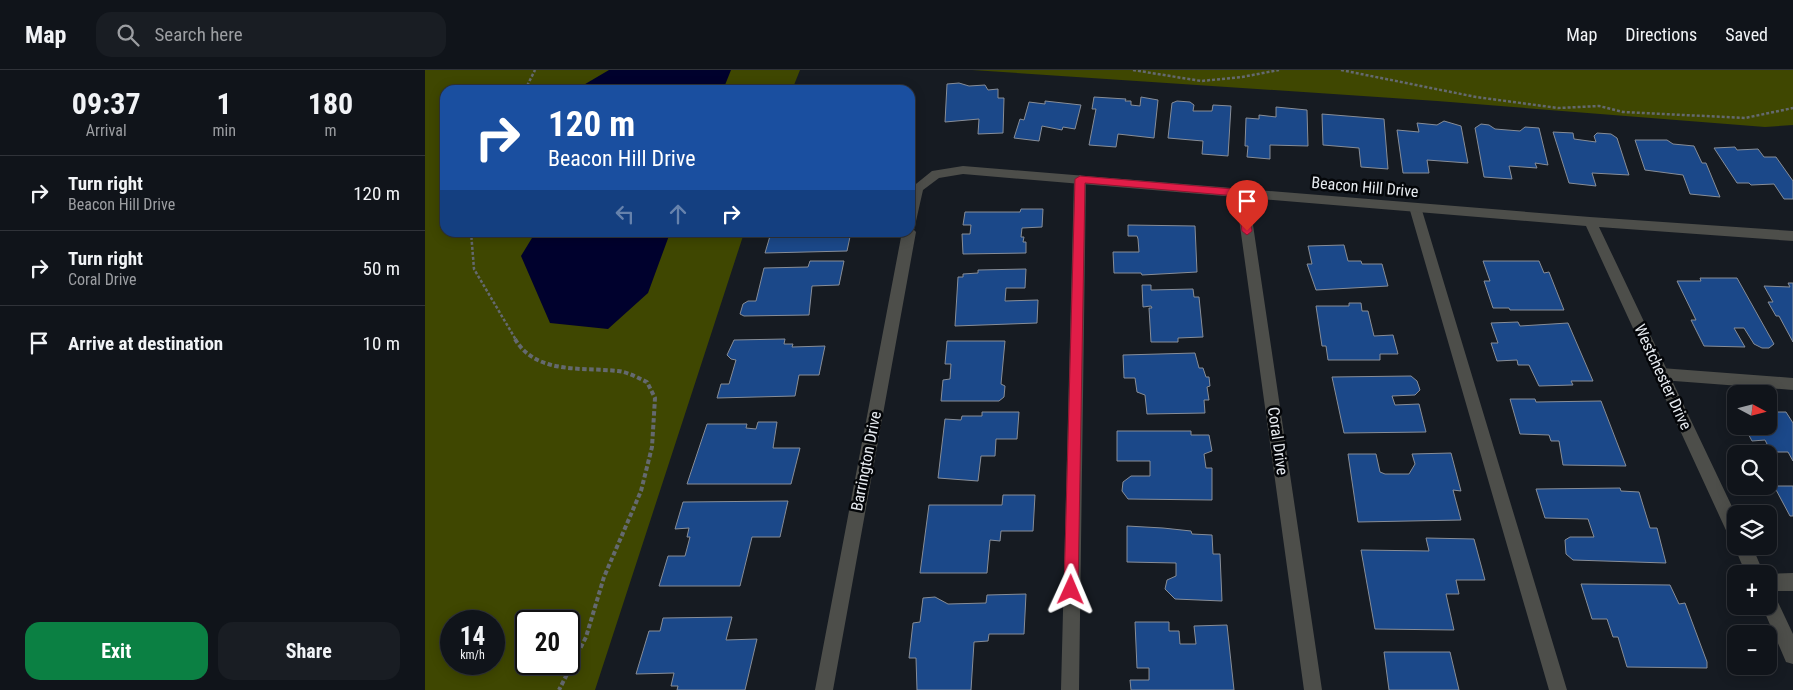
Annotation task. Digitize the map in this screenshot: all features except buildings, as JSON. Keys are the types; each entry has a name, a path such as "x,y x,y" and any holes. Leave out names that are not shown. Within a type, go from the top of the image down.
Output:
{"street":[{"name":"Beacon Hill Drive","path":"915,199 917,188 936,174 963,170 1590,222 1793,236"},
{"name":"Coral Drive","path":"1242,193 1313,690"},
{"name":"Westchester Drive","path":"1590,222 1727,514"},
{"name":"Barrington Drive","path":"824,690 908,237"},
{"path":"1777,582 1793,582"},
{"path":"1775,615 1793,655"}],"lane":[{"path":"1070,690 1080,179"},
{"path":"1415,207 1558,690"},
{"path":"1661,374 1793,384"}],"path":[{"path":"528,85 535,70"},
{"path":"1133,70 1201,81 1242,78 1279,70"},
{"path":"1341,70 1476,97 1557,108 1599,106 1623,112 1745,118 1793,108"},
{"path":"471,237 474,269 520,348 540,361 569,369 620,371 647,382 655,398 652,447 641,491 604,577 585,637 559,690"}],"green space":[{"path":"425,70 800,70 794,85 440,85 440,237 743,237 595,690 425,690"},
{"path":"972,70 1793,70 1793,125 1765,127 1437,101"}],"water":[{"path":"609,70 731,70 725,85 584,85"},
{"path":"533,237 669,237 648,293 608,329 550,323 521,256"}],"route":[{"path":"1071,590 1080,179 1242,193 1247,231"}]}
